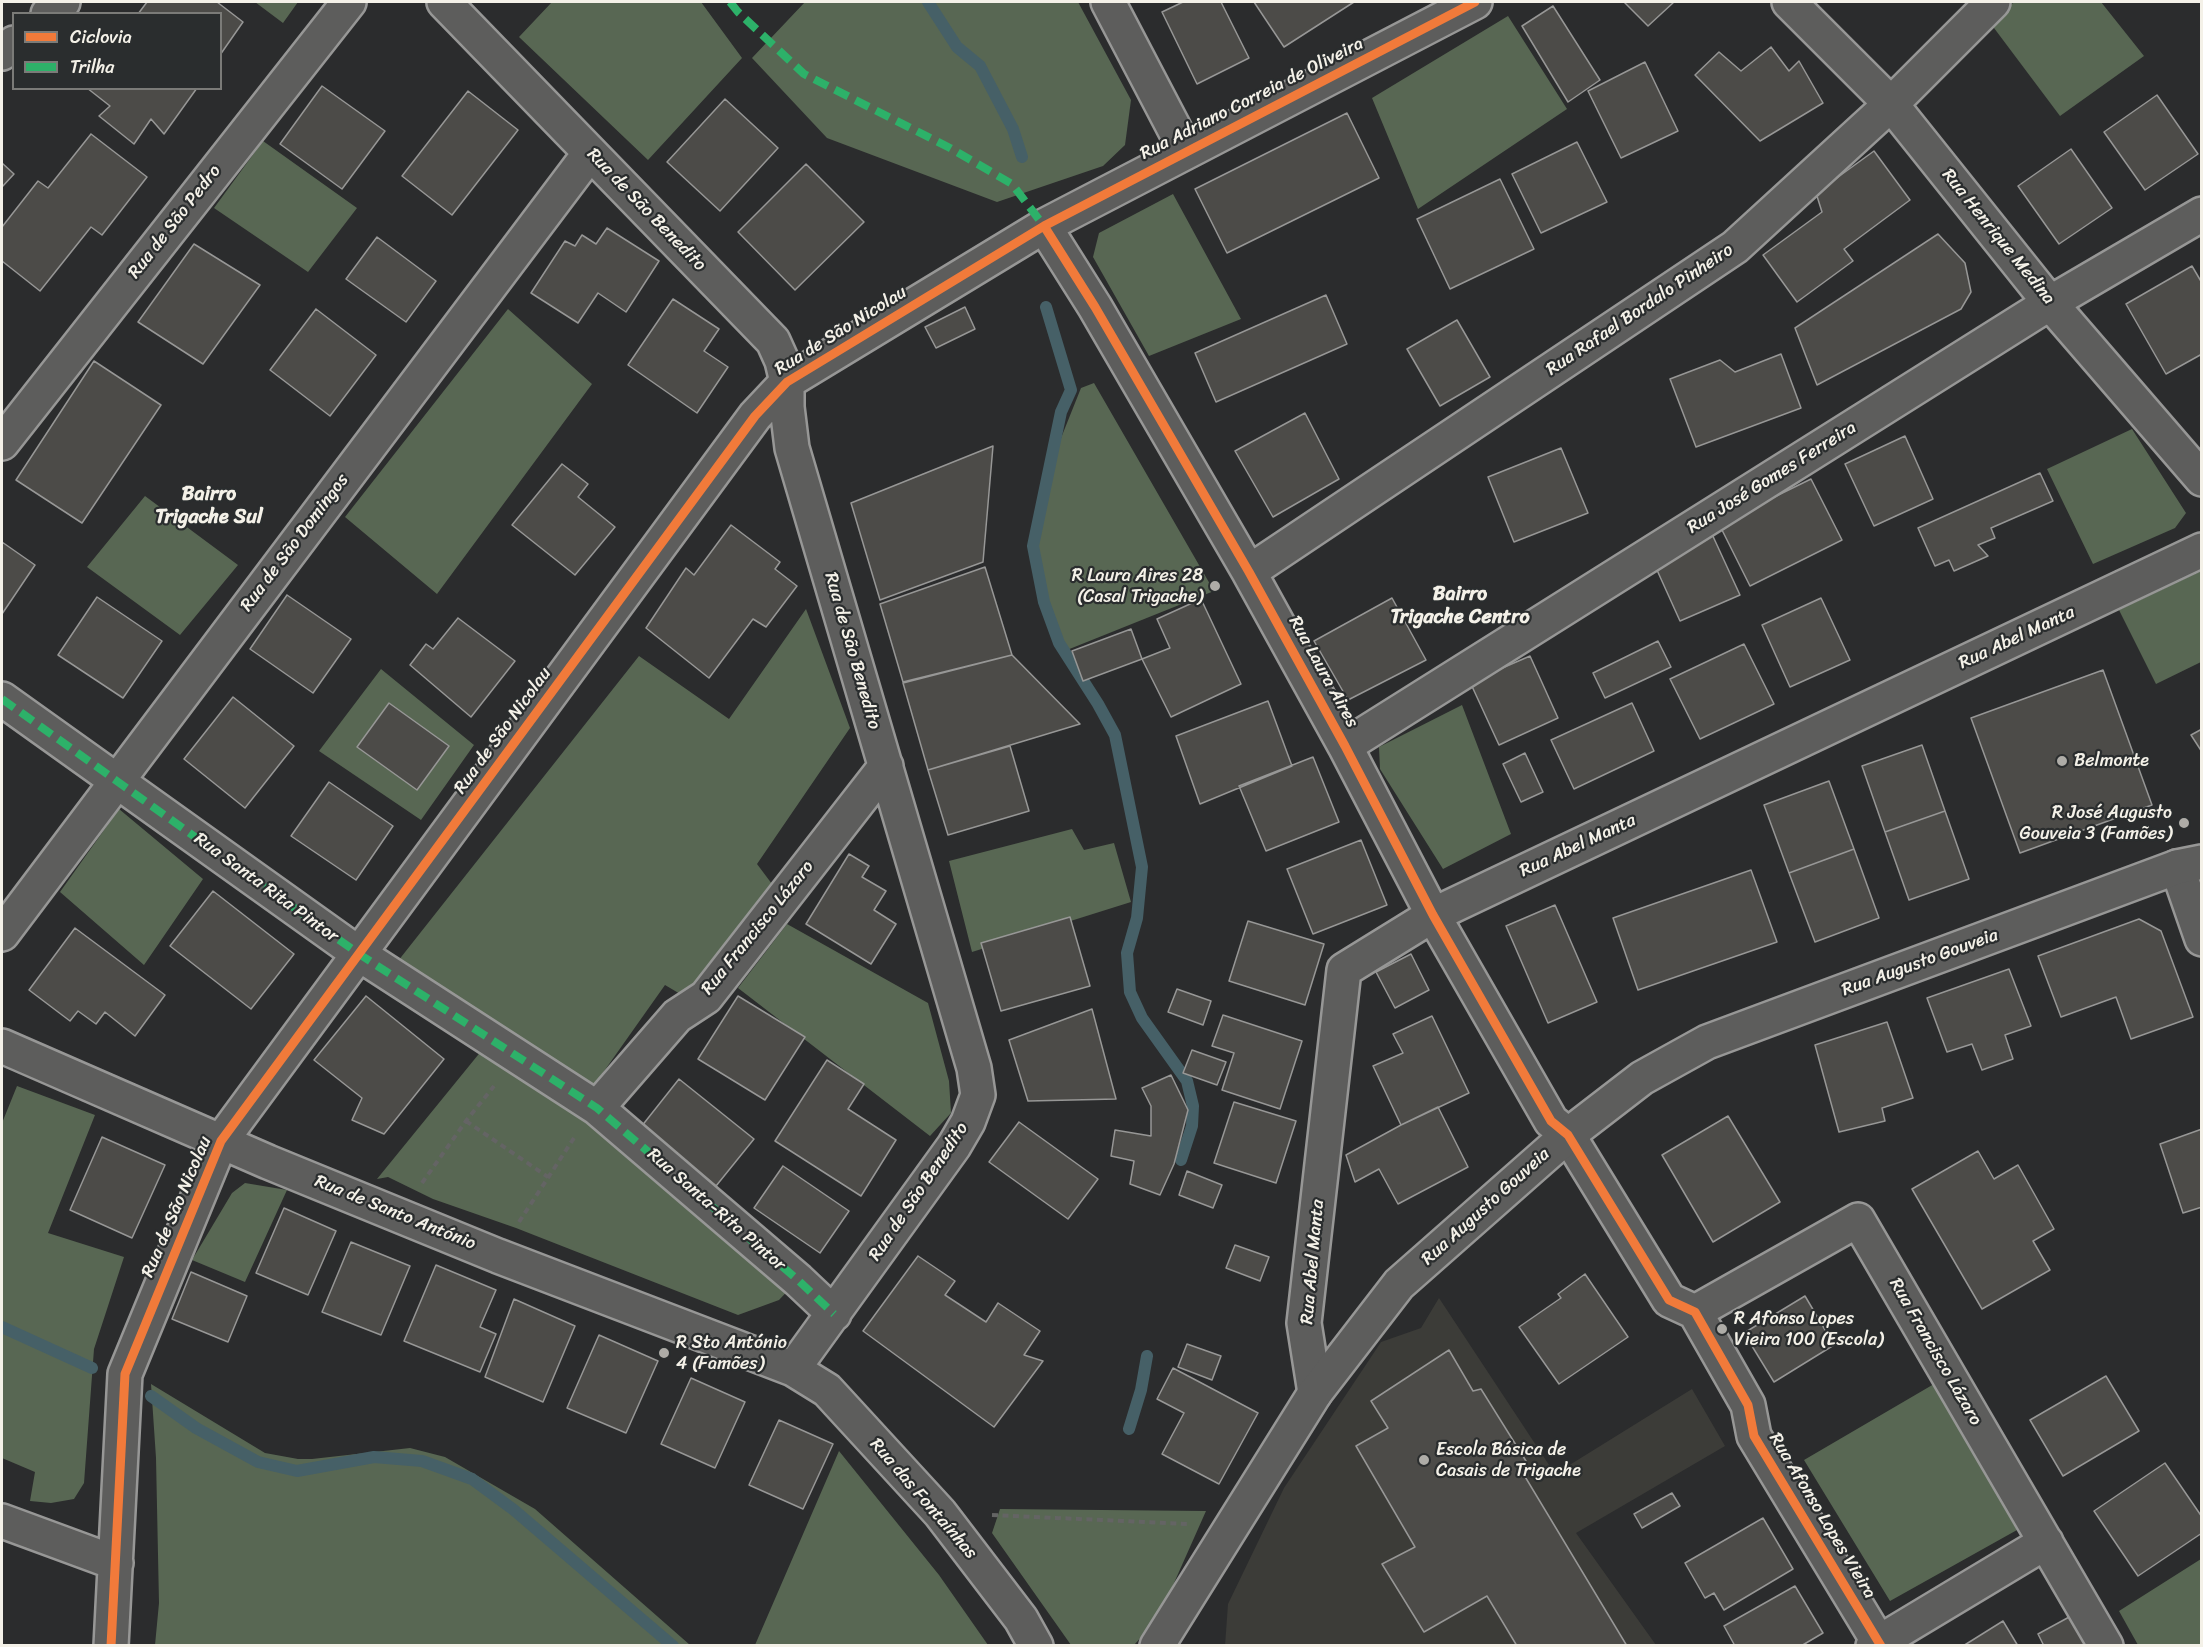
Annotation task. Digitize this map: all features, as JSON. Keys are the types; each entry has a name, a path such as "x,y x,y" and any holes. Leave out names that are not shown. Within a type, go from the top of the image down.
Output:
{"street":[{"path":"50,12 63,2"},
{"name":"Rua de São Pedro","path":"2,443 349,2"},
{"name":"Rua de São Benedito","path":"444,2 772,341 782,361 787,382 787,407 792,448 974,1068 978,1095 968,1122 954,1146 793,1369"},
{"path":"1108,2 1186,152"},
{"name":"Rua Adriano Correia de Oliveira","path":"1044,226 1475,2"},
{"name":"Rua Henrique Medina","path":"1788,2 1891,104 2050,303 2202,479"},
{"name":"Rua Rafael Bordalo Pinheiro","path":"1249,572 1735,247 1891,104 1993,2"},
{"name":"Rua de São Domingos","path":"2,933 590,153"},
{"name":"Rua José Gomes Ferreira","path":"1345,746 2050,303 2202,214"},
{"name":"Rua Laura Aires","path":"1044,226 1095,307 1249,572 1345,746 1433,915 1551,1121 1568,1135"},
{"name":"Rua de São Nicolau","path":"111,1646 125,1374 220,1142 755,416 787,382 1044,226"},
{"name":"Rua Abel Manta","path":"1315,1393 1305,1323 1344,970 1433,915 2202,550"},
{"name":"Rua Santa Rita Pintor","path":"2,699 359,954 597,1108"},
{"name":"Rua Francisco Lázaro","path":"597,1108 677,1016 706,997 886,766"},
{"path":"2189,865 2202,939"},
{"name":"Rua Augusto Gouveia","path":"1157,1646 1315,1393 1399,1284 1568,1135 1641,1078 1707,1042 2189,865"},
{"name":"Rua de Santo António","path":"2,1046 220,1142 498,1256 793,1369"},
{"name":"Rua Santa-Rita Pintor","path":"597,1108 798,1280 834,1314"},
{"path":"1568,1135 1669,1300 1695,1312"},
{"name":"Rua Francisco Lázaro","path":"1695,1312 1858,1221 2106,1646"},
{"name":"Rua Afonso Lopes Vieira","path":"1695,1312 1748,1404 1754,1436 1877,1644"},
{"name":"Rua das Fontaínhas","path":"793,1369 827,1390 940,1513 1020,1619 1036,1646"},
{"path":"2,1521 116,1563"},
{"path":"1877,1644 2046,1542"}],"path":[{"path":"416,1191 466,1121 518,1057"},
{"path":"516,1228 581,1126 597,1108"},
{"path":"466,1121 548,1177"},
{"path":"940,1513 1232,1526"}],"shaded area":[{"name":"Escola Básica de Casais de Trigache","path":"1439,1298 1555,1474 1692,1389 1725,1446 1576,1533 1656,1645 1225,1646 1228,1604 1284,1488 1381,1342 1421,1328"}],"green space":[{"path":"255,2 298,2 283,23"},
{"path":"552,2 701,2 742,58 648,160 519,37"},
{"path":"805,2 1078,2 1131,100 1125,145 1103,166 997,202 827,138 752,58"},
{"path":"2014,2 2101,2 2144,56 2060,116 1991,24"},
{"path":"1508,16 1567,109 1418,209 1372,98"},
{"path":"263,141 357,208 308,272 214,208"},
{"path":"1173,194 1241,319 1149,356 1093,257 1099,233"},
{"path":"508,309 592,384 437,594 345,517"},
{"path":"1094,383 1214,591 1067,650 1049,608 1036,558 1046,492 1059,443 1081,388"},
{"path":"2132,429 2186,513 2175,528 2093,564 2047,469"},
{"path":"145,496 238,565 180,635 87,567"},
{"path":"2201,571 2201,662 2156,684 2119,610"},
{"path":"806,609 850,728 757,864 775,888 687,998 665,985 590,1091 398,961 639,656 729,719"},
{"path":"381,669 474,745 421,820 319,751"},
{"path":"1462,705 1511,834 1443,869 1380,769 1379,747"},
{"path":"119,809 203,879 144,965 60,892"},
{"path":"1072,829 1084,850 1114,843 1131,902 972,952 949,861"},
{"path":"787,924 928,1003 949,1081 951,1113 930,1136 738,988"},
{"path":"491,1039 798,1280 779,1300 738,1315 516,1228 433,1199 388,1177 377,1179"},
{"path":"17,1086 95,1115 48,1233 124,1257 94,1349 84,1483 74,1499 51,1503 30,1501 35,1472 2,1458 2,1123"},
{"path":"245,1183 287,1190 245,1282 192,1260 232,1193"},
{"path":"151,1384 265,1453 312,1459 410,1448 445,1457 535,1509 690,1645 155,1645 159,1603 156,1458"},
{"path":"1934,1384 2017,1530 1890,1601 1804,1460"},
{"path":"839,1451 939,1575 988,1645 755,1645"},
{"path":"1000,1509 1206,1511 1158,1619 1134,1645 1071,1645 992,1533"},
{"path":"2201,1559 2201,1645 2138,1645 2119,1611"}],"building":[{"path":"147,2 217,2 243,22 222,52 222,12 140,12"},
{"path":"1183,2 1221,2 1249,58 1197,84 1162,12"},
{"path":"1254,2 1354,2 1284,47"},
{"path":"1624,2 1674,2 1648,26"},
{"path":"1553,6 1600,80 1568,102 1522,26"},
{"path":"1771,47 1789,71 1799,61 1823,103 1760,141 1695,75 1719,52 1741,71"},
{"path":"1645,62 1678,131 1621,158 1588,91"},
{"path":"322,86 385,131 342,189 280,144"},
{"path":"90,90 196,90 164,134 151,119 134,144 99,116 110,106"},
{"path":"468,91 518,130 452,215 402,176"},
{"path":"2157,95 2198,154 2145,190 2104,132"},
{"path":"725,99 778,148 720,211 667,162"},
{"path":"1347,113 1379,178 1227,253 1195,189"},
{"path":"91,134 147,177 102,235 91,227 40,291 2,261 2,227 38,181 48,188"},
{"path":"1577,142 1607,202 1541,233 1512,174"},
{"path":"2071,149 2112,208 2059,244 2018,186"},
{"path":"1874,151 1910,200 1844,249 1853,261 1797,302 1763,255 1822,212 1816,193"},
{"path":"2,163 14,174 2,187"},
{"path":"806,164 864,222 795,290 738,232"},
{"path":"1500,179 1534,249 1450,289 1417,219"},
{"path":"607,228 659,261 626,312 598,293 578,323 531,293 565,241 575,246 582,235 596,244"},
{"path":"1938,234 1965,263 1971,292 1961,309 1817,385 1795,328"},
{"path":"377,237 436,281 406,322 346,279"},
{"path":"194,244 260,285 203,364 138,322"},
{"path":"2192,266 2202,283 2202,354 2166,374 2126,304"},
{"path":"1326,295 1347,344 1216,402 1195,353"},
{"path":"673,299 719,329 704,351 728,367 697,413 628,365"},
{"path":"965,307 975,329 936,348 925,327"},
{"path":"316,309 376,355 330,416 270,370"},
{"path":"1457,320 1490,377 1440,406 1407,349"},
{"path":"1781,354 1801,408 1696,447 1670,379 1720,360 1735,372"},
{"path":"94,361 161,405 82,523 16,480"},
{"path":"1305,413 1339,479 1273,517 1235,451"},
{"path":"1905,436 1933,499 1874,526 1845,464"},
{"path":"993,446 983,562 880,600 851,503"},
{"path":"1561,448 1588,513 1514,542 1488,477"},
{"path":"562,464 588,484 578,497 615,527 575,575 512,525"},
{"path":"2040,473 2053,501 1991,528 1995,538 1978,545 1988,556 1954,571 1949,560 1935,566 1918,528"},
{"path":"1811,479 1842,540 1750,586 1719,524"},
{"path":"731,525 780,562 775,569 797,586 766,627 753,619 709,678 646,628 686,568 694,575"},
{"path":"1711,532 1740,595 1680,621 1652,559"},
{"path":"2,542 35,565 2,614"},
{"path":"985,567 1012,655 903,682 880,604"},
{"path":"287,595 351,639 313,693 250,649"},
{"path":"97,597 162,641 123,698 58,655"},
{"path":"1392,598 1426,660 1348,700 1314,641"},
{"path":"1821,598 1850,660 1790,687 1762,625"},
{"path":"1201,599 1241,684 1171,717 1142,659 1170,648 1157,619"},
{"path":"458,618 515,661 471,717 410,665 426,644 433,649"},
{"path":"1131,629 1142,659 1083,681 1072,651"},
{"path":"1658,641 1671,667 1605,698 1593,673"},
{"path":"1744,644 1774,704 1700,739 1670,679"},
{"path":"1012,655 1080,724 928,770 903,683"},
{"path":"1530,656 1558,718 1499,745 1470,682"},
{"name":"Belmonte","path":"2103,670 2152,805 2020,853 1971,718"},
{"path":"233,697 294,746 245,808 184,759"},
{"path":"1268,701 1292,766 1200,804 1176,736"},
{"path":"389,703 449,746 417,790 357,747"},
{"path":"1632,703 1654,751 1574,789 1551,740"},
{"path":"2202,729 2202,752 2191,735"},
{"path":"1922,745 1945,811 1885,832 1862,766"},
{"path":"1010,746 1029,811 948,835 928,770"},
{"path":"1525,753 1543,792 1521,802 1503,764"},
{"path":"1313,757 1339,822 1266,851 1239,786"},
{"path":"1829,781 1854,849 1789,873 1764,805"},
{"path":"329,782 393,826 356,880 291,836"},
{"path":"1945,811 1969,879 1909,900 1885,832"},
{"path":"1361,840 1387,905 1313,934 1287,869"},
{"path":"1854,849 1879,918 1815,942 1789,873"},
{"path":"849,854 869,866 862,877 886,891 874,910 896,924 871,964 806,924"},
{"path":"1751,870 1777,942 1638,990 1613,918"},
{"path":"213,891 294,954 251,1009 170,946"},
{"path":"1555,905 1597,1002 1548,1023 1506,926"},
{"path":"1070,917 1090,986 1001,1011 981,943"},
{"path":"2139,919 2161,931 2193,1017 2131,1039 2116,997 2061,1017 2038,956"},
{"path":"1248,921 1324,944 1305,1005 1229,981"},
{"path":"75,928 165,995 135,1036 105,1012 96,1024 78,1011 70,1021 29,990"},
{"path":"1411,954 1429,990 1395,1008 1376,972"},
{"path":"2009,969 2031,1026 2005,1035 2013,1059 1982,1070 1972,1044 1947,1052 1927,998"},
{"path":"1177,989 1211,1001 1203,1025 1168,1012"},
{"path":"366,996 444,1059 384,1134 352,1120 362,1098 314,1060"},
{"path":"738,996 805,1037 765,1100 698,1059"},
{"path":"1092,1009 1116,1099 1028,1101 1009,1040"},
{"path":"1223,1015 1302,1041 1280,1109 1222,1090 1234,1053 1212,1046"},
{"path":"1432,1016 1469,1093 1401,1125 1373,1066 1403,1053 1393,1034"},
{"path":"1887,1022 1913,1098 1882,1108 1885,1121 1839,1132 1815,1045"},
{"path":"1192,1050 1226,1062 1217,1085 1183,1073"},
{"path":"827,1060 864,1084 848,1109 896,1140 861,1196 775,1141"},
{"path":"1171,1075 1188,1110 1174,1164 1160,1195 1130,1184 1134,1161 1111,1156 1115,1130 1151,1136 1151,1106 1142,1088"},
{"path":"679,1079 754,1139 716,1186 641,1127"},
{"path":"1234,1102 1296,1121 1276,1183 1214,1163"},
{"path":"1438,1107 1468,1167 1398,1204 1379,1169 1355,1182 1346,1155"},
{"path":"1728,1116 1780,1202 1713,1242 1662,1155"},
{"path":"1019,1122 1098,1179 1068,1219 989,1162"},
{"path":"2202,1129 2202,1207 2183,1213 2160,1144"},
{"path":"102,1137 165,1165 132,1238 70,1210"},
{"path":"1978,1151 1994,1179 2018,1165 2054,1229 2033,1241 2050,1270 1982,1309 1912,1189"},
{"path":"783,1166 849,1211 820,1253 754,1208"},
{"path":"1187,1171 1222,1185 1213,1208 1179,1195"},
{"path":"284,1208 336,1231 308,1295 256,1273"},
{"path":"351,1242 410,1266 381,1335 322,1312"},
{"path":"1235,1245 1269,1257 1260,1281 1226,1268"},
{"path":"918,1256 955,1281 945,1295 986,1322 998,1303 1040,1331 1024,1355 1043,1361 994,1427 863,1331"},
{"path":"436,1265 496,1290 480,1327 496,1334 480,1372 404,1341"},
{"path":"191,1272 247,1296 228,1342 172,1319"},
{"path":"1585,1274 1628,1337 1559,1384 1519,1327 1561,1298 1558,1294"},
{"path":"1805,1296 1834,1345 1774,1382 1744,1333"},
{"path":"514,1299 575,1326 543,1402 485,1377"},
{"path":"599,1335 658,1361 626,1433 567,1408"},
{"path":"1187,1344 1221,1356 1212,1380 1178,1367"},
{"path":"1449,1350 1473,1391 1481,1389 1526,1461 1518,1465 1627,1646 1517,1646 1487,1596 1424,1632 1382,1564 1415,1547 1356,1446 1388,1428 1371,1401"},
{"path":"1173,1368 1258,1413 1219,1484 1162,1454 1184,1413 1157,1399"},
{"path":"2106,1376 2139,1431 2063,1476 2030,1420"},
{"path":"691,1378 745,1402 715,1468 661,1444"},
{"path":"779,1420 833,1444 803,1509 749,1485"},
{"path":"2165,1463 2202,1517 2202,1533 2138,1576 2094,1511"},
{"path":"1672,1493 1680,1506 1642,1528 1634,1514"},
{"path":"1763,1518 1793,1569 1724,1610 1714,1593 1705,1598 1685,1563"},
{"path":"1795,1586 1823,1633 1801,1646 1735,1646 1724,1626"},
{"path":"2071,1616 2087,1646 2044,1646 2038,1634"},
{"path":"2003,1621 2018,1646 1963,1646"}],"waterway":[{"path":"928,2 957,47 980,66 1013,129 1022,157"},
{"path":"1046,307 1071,390 1061,412 1033,546 1044,602 1059,643 1115,735 1142,867 1137,918 1127,953 1130,992 1142,1018 1187,1081 1193,1106 1192,1126 1181,1160"},
{"path":"2,1327 92,1368"},
{"path":"1129,1429 1141,1390 1147,1356"},
{"path":"151,1396 196,1428 258,1462 297,1471 374,1457 422,1461 472,1479 514,1510 673,1646"}],"marked path":[{"path":"730,2 804,74 950,148 1012,184 1044,226"},
{"path":"2,699 359,954 597,1108 798,1280 834,1314"}],"cycle path":[{"path":"111,1646 125,1374 221,1141 755,416 787,382 1044,226 1475,2"},
{"path":"1044,226 1095,307 1249,572 1345,746 1433,915 1551,1121 1568,1135 1669,1300 1695,1312 1748,1405 1754,1436 1881,1646"}],"place":[{"name":"R Laura Aires 28 (Casal Trigache)","path":"1215,586"},
{"name":"Belmonte","path":"2062,761"},
{"name":"R José Augusto Gouveia 3 (Famões)","path":"2184,823"},
{"name":"R Afonso Lopes Vieira 100 (Escola)","path":"1722,1329"},
{"name":"R Sto António 4 (Famões)","path":"664,1353"},
{"name":"Escola Básica de Casais de Trigache","path":"1424,1460"}],"district":[{"name":"Bairro Trigache Sul","path":"209,506"},
{"name":"Bairro Trigache Centro","path":"1460,606"}]}
